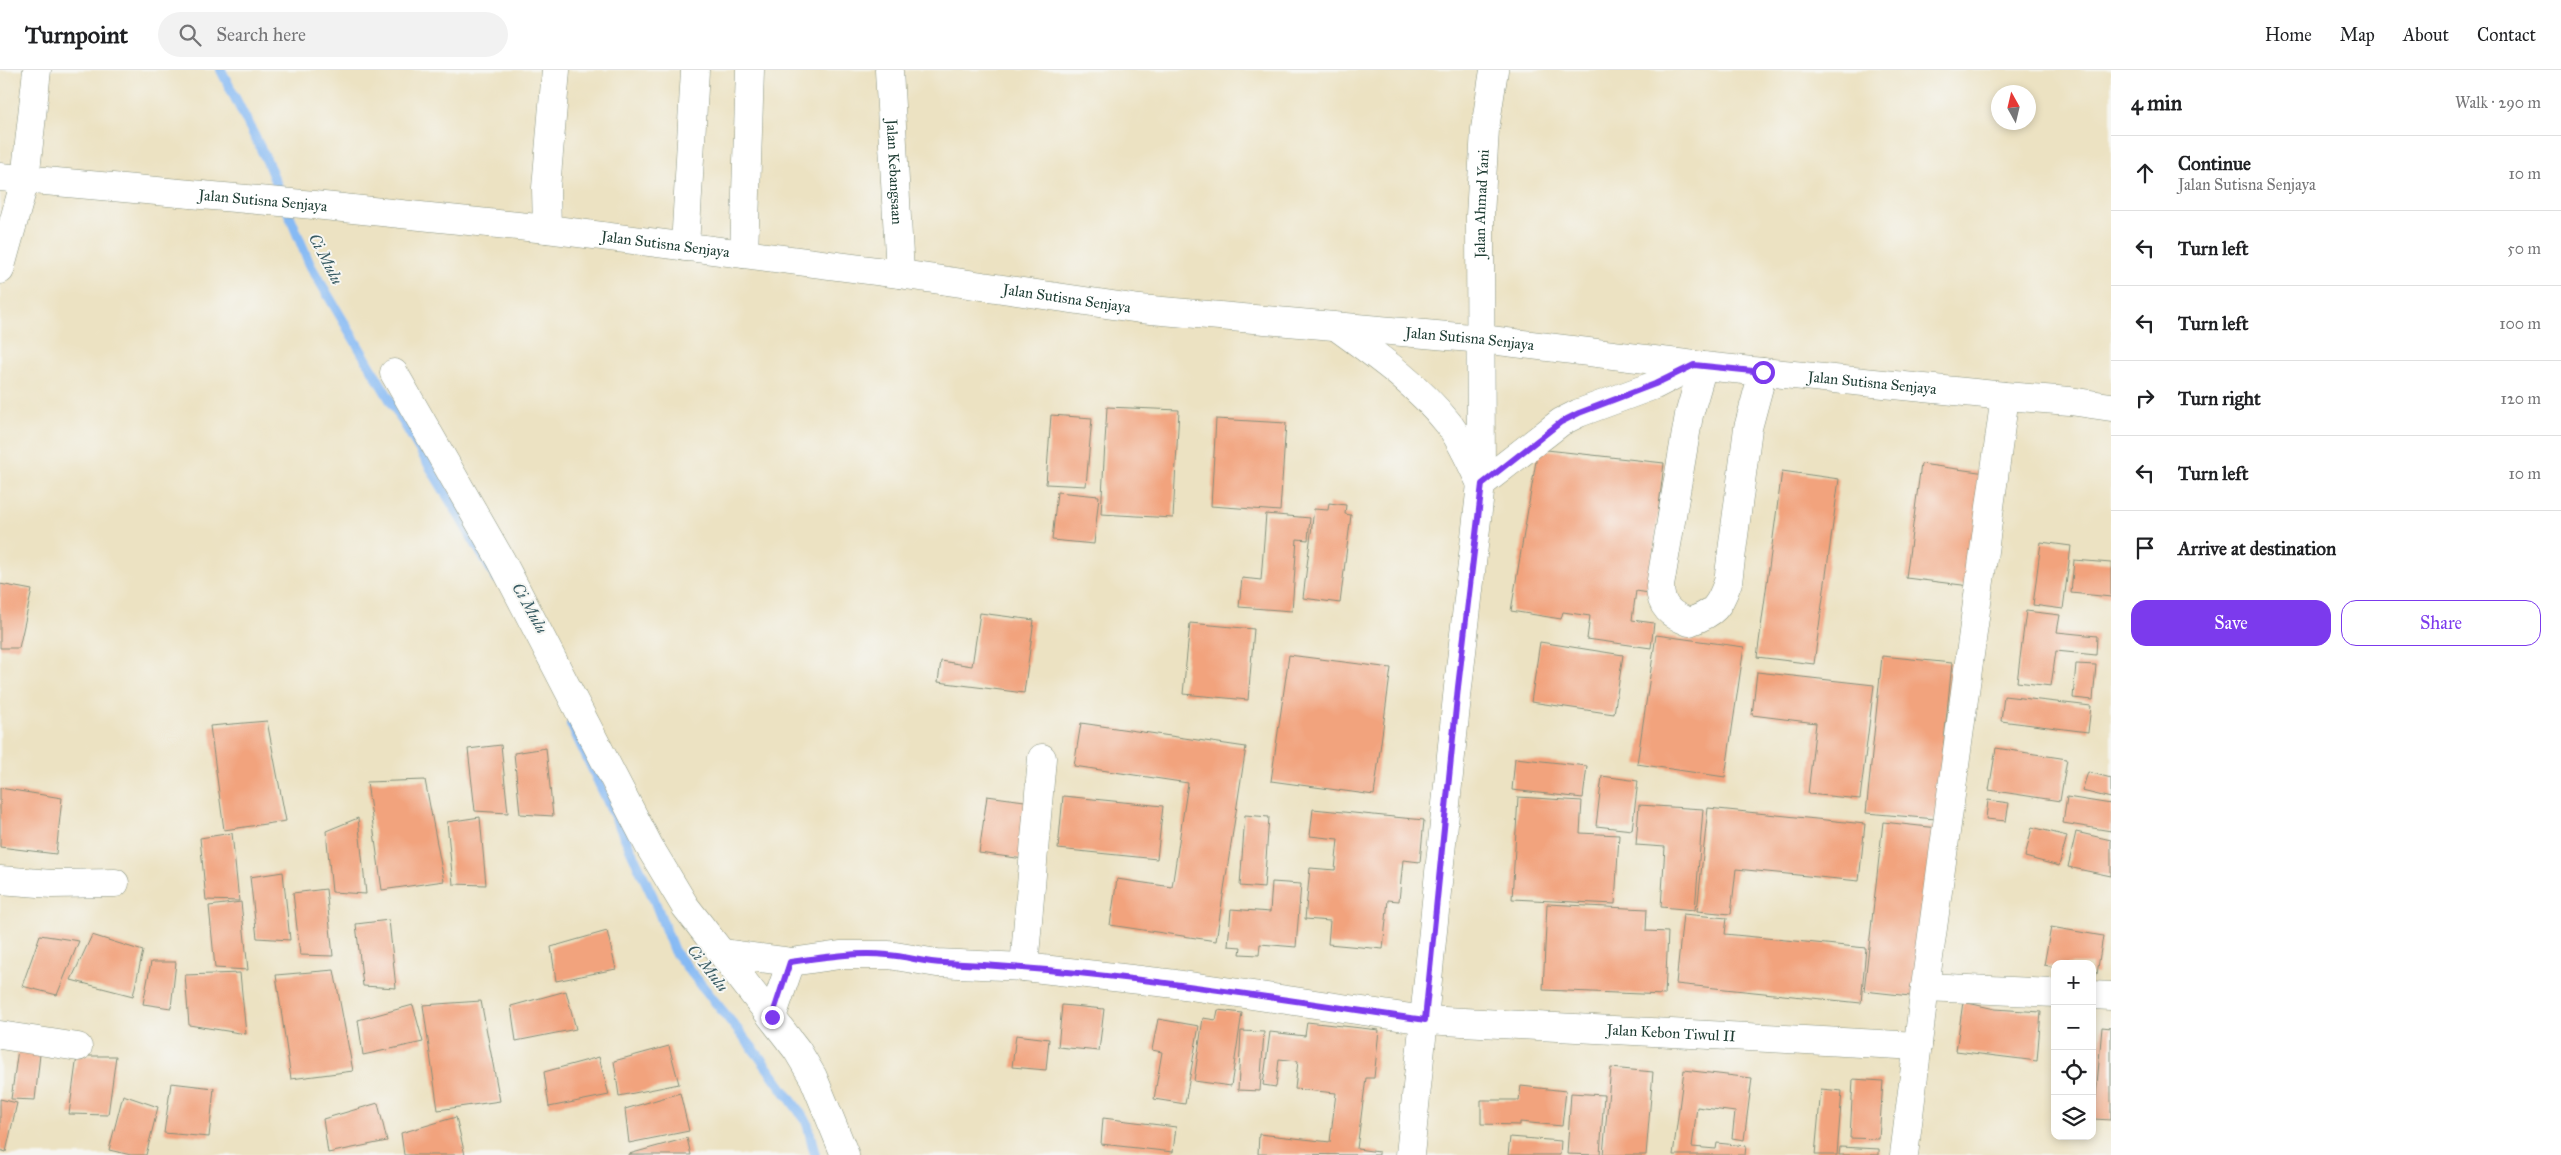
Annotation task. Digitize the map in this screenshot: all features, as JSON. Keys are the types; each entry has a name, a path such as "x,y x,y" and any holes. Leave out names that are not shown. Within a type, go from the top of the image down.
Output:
{"street":[{"path":"0,270 12,179 36,70"},
{"path":"547,229 546,188 556,70"},
{"path":"685,247 695,70"},
{"path":"744,254 750,70"},
{"name":"Jalan Kebangsaan","path":"889,70 900,274"},
{"name":"Jalan Ahmad Yani","path":"1410,1155 1458,687 1482,484 1480,253 1482,170 1485,129 1494,70"},
{"name":"Jalan Sutisna Senjaya","path":"12,179 314,205 547,229 900,274 1140,309 1482,339 1763,372 2070,401 2111,407"},
{"path":"1337,327 1386,363 1427,400 1449,425 1482,484 1561,422 1699,365"},
{"path":"1699,365 1660,586 1660,598 1670,614 1689,622 1708,615 1721,603 1728,582 1748,428 1763,372"},
{"path":"394,372 501,560 649,846 685,906 797,1050 812,1077 845,1155"},
{"path":"1904,1155 2005,396"},
{"path":"1024,967 1042,758"},
{"path":"0,880 52,884 115,883"},
{"name":"Jalan Kebon Tiwul II","path":"722,953 790,962 840,954 889,955 937,963 1024,967 1176,984 1425,1020 1918,1046"},
{"path":"772,1017 790,962"},
{"path":"1925,987 2051,993"},
{"path":"2096,995 2111,996"},
{"path":"0,1035 78,1047"}],"building":[{"path":"1107,407 1179,410 1173,518 1101,514"},
{"path":"1051,415 1092,418 1086,486 1046,484"},
{"path":"1216,419 1286,423 1280,511 1211,506"},
{"path":"1538,449 1664,463 1649,593 1636,591 1632,620 1654,623 1651,648 1587,639 1590,616 1563,612 1561,619 1511,611"},
{"path":"1921,464 1986,473 1970,586 1906,578"},
{"path":"1782,471 1839,479 1814,664 1757,657"},
{"path":"1057,492 1099,496 1094,544 1052,540"},
{"path":"1329,503 1346,505 1345,514 1351,515 1340,603 1303,598 1314,509 1328,510"},
{"path":"1266,514 1310,518 1308,540 1297,539 1292,611 1239,607 1242,578 1261,580"},
{"path":"2041,542 2071,546 2063,609 2033,605"},
{"path":"2074,560 2111,563 2111,597 2071,593"},
{"path":"0,584 32,590 19,648 0,648"},
{"path":"2026,611 2060,615 2057,632 2097,636 2096,655 2056,651 2051,686 2017,682"},
{"path":"980,613 1034,620 1024,693 938,682 941,661 972,666"},
{"path":"1190,623 1254,629 1248,700 1183,694"},
{"path":"1656,635 1744,647 1725,777 1637,764"},
{"path":"1540,642 1623,655 1614,714 1531,702"},
{"path":"1289,655 1391,668 1374,795 1271,781"},
{"path":"1882,656 1952,663 1936,819 1866,813"},
{"path":"2076,664 2096,665 2093,700 2073,698"},
{"path":"1757,672 1874,685 1860,799 1808,794 1816,723 1752,715"},
{"path":"2004,696 2091,706 2088,732 2001,721"},
{"path":"267,721 286,821 224,830 210,726"},
{"path":"1081,723 1246,747 1216,941 1110,925 1117,879 1172,887 1188,783 1074,766"},
{"path":"501,745 508,813 475,811 468,749"},
{"path":"546,748 553,816 520,814 514,753"},
{"path":"1996,748 2067,759 2060,801 1989,790"},
{"path":"1515,758 1587,766 1583,798 1512,790"},
{"path":"2088,772 2111,778 2111,798 2082,791"},
{"path":"1602,776 1638,781 1632,830 1596,826"},
{"path":"425,780 444,881 382,890 367,782"},
{"path":"0,788 62,798 56,854 0,847"},
{"path":"987,796 1032,802 1024,859 979,853"},
{"path":"1063,796 1163,806 1157,859 1058,849"},
{"path":"1518,797 1582,801 1580,833 1619,835 1615,904 1512,899"},
{"path":"2067,797 2111,804 2111,831 2063,823"},
{"path":"1988,800 2009,803 2006,821 1986,819"},
{"path":"1639,805 1703,809 1695,910 1661,907 1665,847 1636,845"},
{"path":"1708,808 1865,824 1859,881 1736,869 1731,914 1697,911"},
{"path":"1313,809 1424,820 1420,862 1403,860 1399,901 1388,900 1383,949 1328,944 1330,921 1305,919 1310,868 1335,870 1338,839 1310,836"},
{"path":"1245,815 1269,817 1264,888 1240,886"},
{"path":"480,817 486,885 453,884 447,822"},
{"path":"358,818 366,894 332,892 326,831"},
{"path":"1883,822 1938,828 1919,997 1864,991"},
{"path":"2032,827 2067,836 2059,866 2025,857"},
{"path":"2076,832 2111,840 2111,876 2068,867"},
{"path":"232,833 239,901 206,900 200,838"},
{"path":"283,872 290,940 257,938 250,877"},
{"path":"1272,882 1301,884 1296,947 1260,944 1259,955 1240,954 1241,947 1228,946 1231,909 1270,912"},
{"path":"326,889 333,956 300,955 293,893"},
{"path":"241,902 248,970 215,968 209,906"},
{"path":"1547,904 1647,909 1646,931 1668,932 1665,995 1543,990"},
{"path":"1683,914 1727,918 1725,934 1866,948 1861,1003 1676,984"},
{"path":"389,920 396,988 363,986 356,924"},
{"path":"2051,927 2103,936 2097,974 2096,960 2051,960 2051,966 2044,965"},
{"path":"607,931 616,969 556,981 551,947"},
{"path":"40,935 79,941 57,995 22,986"},
{"path":"92,935 143,951 133,996 71,980"},
{"path":"151,962 176,962 171,1008 143,1004"},
{"path":"334,970 353,1071 291,1079 276,975"},
{"path":"240,973 246,1034 189,1025 185,975"},
{"path":"566,991 576,1029 516,1041 511,1006"},
{"path":"481,1001 500,1101 438,1110 423,1005"},
{"path":"1963,1002 1995,1009 2041,1012 2037,1061 1956,1051"},
{"path":"413,1005 423,1042 363,1055 358,1020"},
{"path":"1062,1005 1104,1009 1099,1051 1058,1047"},
{"path":"1218,1010 1242,1013 1231,1086 1194,1081 1203,1018 1216,1020"},
{"path":"1158,1019 1199,1026 1185,1104 1154,1099 1162,1052 1152,1050"},
{"path":"1307,1022 1379,1030 1374,1078 1366,1078 1357,1149 1379,1152 1379,1155 1258,1154 1259,1134 1330,1142 1336,1093 1295,1089 1298,1061 1279,1059 1276,1087 1263,1085 1270,1032 1305,1036"},
{"path":"2102,1027 2111,1028 2111,1120 2096,1119 2096,1096"},
{"path":"1241,1031 1264,1032 1260,1091 1238,1090"},
{"path":"1016,1035 1049,1039 1046,1070 1012,1067"},
{"path":"19,1042 41,1045 35,1100 11,1099"},
{"path":"669,1046 679,1084 619,1096 614,1061"},
{"path":"77,1056 116,1056 108,1115 69,1114"},
{"path":"599,1057 609,1095 549,1107 544,1072"},
{"path":"1611,1068 1653,1072 1646,1155 1603,1155"},
{"path":"1684,1070 1752,1078 1744,1140 1732,1138 1735,1112 1697,1107 1692,1147 1716,1149 1717,1143 1746,1146 1745,1155 1673,1155"},
{"path":"1853,1079 1883,1081 1879,1139 1850,1138"},
{"path":"171,1083 214,1088 209,1137 164,1133"},
{"path":"1521,1086 1566,1091 1562,1126 1520,1122 1520,1125 1481,1124 1481,1100 1519,1100"},
{"path":"1821,1089 1842,1091 1837,1155 1815,1155"},
{"path":"680,1093 689,1131 629,1143 625,1109"},
{"path":"1571,1093 1604,1095 1600,1155 1567,1154"},
{"path":"123,1095 158,1107 146,1155 131,1155 109,1150"},
{"path":"0,1099 17,1103 6,1152 0,1150"},
{"path":"378,1103 387,1141 328,1153 323,1119"},
{"path":"456,1117 465,1155 404,1155 401,1133"},
{"path":"1103,1118 1176,1127 1173,1152 1101,1144"},
{"path":"1510,1137 1561,1141 1560,1155 1508,1155"},
{"path":"687,1138 691,1155 629,1155 629,1154"},
{"path":"1840,1147 1879,1149 1879,1155 1839,1155"}],"waterway":[{"name":"Ci Mulu","path":"221,70 267,161 310,265 496,578"},
{"name":"Ci Mulu","path":"571,724 653,897 674,951 758,1055 807,1122 815,1155"}],"route":[{"path":"772,1017 790,962 840,954 889,955 937,963 1024,967 1176,984 1425,1020 1458,687 1482,484 1561,422 1579,413 1655,384 1694,365 1763,372"}]}
